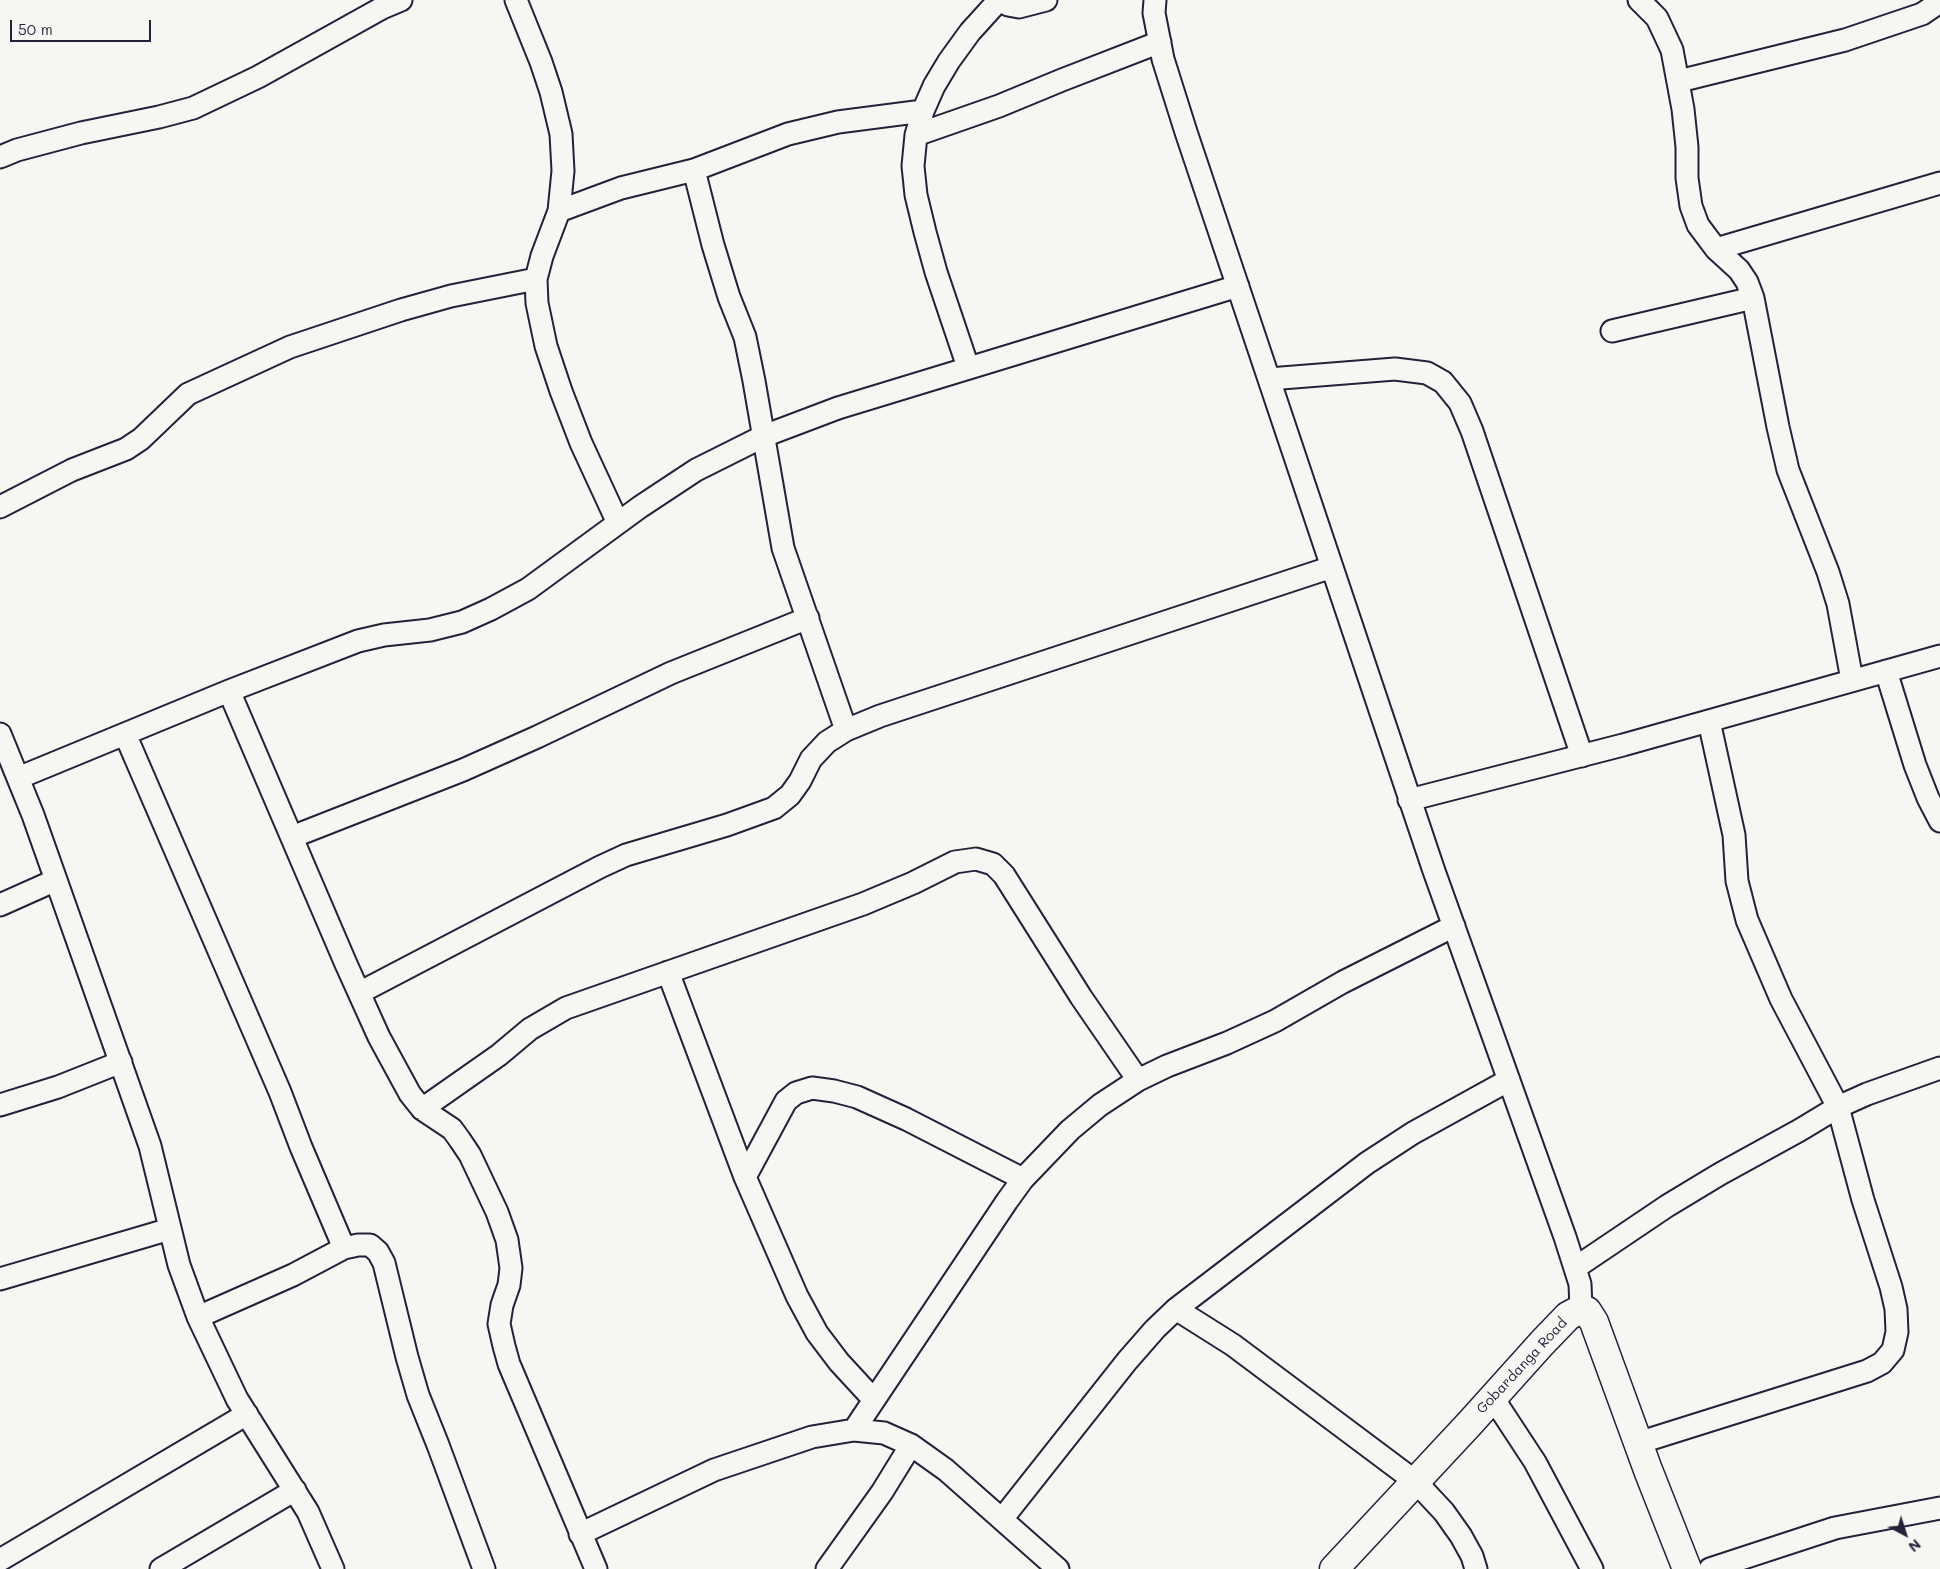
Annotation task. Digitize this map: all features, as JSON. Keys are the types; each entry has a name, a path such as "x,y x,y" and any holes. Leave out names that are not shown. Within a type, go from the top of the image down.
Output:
{"main road":[{"name":"Gobardanga Road","path":"1334,1569 1568,1316 1581,1308 1587,1311 1594,1322 1687,1569"}],"street":[{"path":"0,157 18,150 81,133 193,108 258,77 382,8 401,0"},
{"path":"516,0 542,62 561,134 563,171 559,211 542,256 536,279 537,303 546,346 581,443 618,523"},
{"path":"968,367 936,272 916,195 913,166 916,135 923,111 934,86 970,32 1001,0 1008,5 1019,7 1046,0"},
{"path":"1155,0 1154,13 1163,59 1186,132 1409,800 1576,1268 1580,1284 1581,1308"},
{"path":"1639,0 1657,18 1672,50 1679,82 1687,147 1687,178 1691,206 1698,225 1716,249 1739,270 1747,282 1753,298 1788,470 1828,572 1838,604 1852,680"},
{"path":"1679,82 1845,40 1922,14 1940,2"},
{"path":"916,135 999,106 1160,42"},
{"path":"559,211 621,188 694,170 788,134 838,122 923,111"},
{"path":"694,170 713,246 729,297 745,337 783,548 846,730"},
{"path":"1716,249 1940,183"},
{"path":"0,506 72,470 126,449 141,439 188,394 290,347 401,310 451,296 536,279"},
{"path":"18,778 229,691 358,641 384,635 430,630 462,622 491,609 528,589 618,523 696,470 764,436 838,408 1238,286"},
{"path":"1612,331 1753,298"},
{"path":"1269,379 1395,369 1426,373 1443,382 1460,403 1472,431 1582,756"},
{"path":"359,993 600,867 626,856 728,825 774,808 790,795 800,781 811,759 827,742 846,730 880,716 1332,567"},
{"path":"292,837 463,770 671,673 808,618"},
{"path":"1409,800 1582,756 1940,656"},
{"path":"1886,671 1915,765 1928,798 1940,821"},
{"path":"229,691 359,993 396,1070 410,1094 422,1109 452,1130 460,1140 470,1155 497,1212 507,1240 511,1268 509,1285 502,1305 500,1324 504,1346 596,1569"},
{"path":"1638,1443 1867,1371 1882,1363 1893,1350 1897,1332 1893,1294 1863,1200 1838,1107 1781,999 1747,920 1737,881 1734,835 1709,721"},
{"path":"0,734 56,880 150,1146 179,1265 198,1317 237,1399 308,1512 332,1569"},
{"path":"125,734 280,1092 344,1248"},
{"path":"422,1109 499,1055 530,1029 566,1008 863,904 913,883 955,862 976,859 993,864 1004,875 1081,998 1138,1080"},
{"path":"0,905 56,880"},
{"path":"854,1430 1007,1200 1023,1179 1070,1130 1100,1105 1138,1080 1181,1060 1227,1044 1274,1021 1343,982 1454,926"},
{"path":"668,972 745,1177 797,1296 818,1333 839,1362 874,1400"},
{"path":"0,1105 58,1087 121,1062"},
{"path":"1576,1268 1667,1206 1838,1107 1904,1080 1940,1068"},
{"path":"1002,1519 1127,1361 1155,1328 1176,1308 1367,1163 1414,1133 1509,1080"},
{"path":"745,1177 786,1101 796,1093 812,1088 834,1090 865,1101 906,1119 1023,1179"},
{"path":"0,1279 170,1229"},
{"path":"198,1317 293,1275 344,1248 358,1244 370,1245 378,1252 384,1263 418,1395 484,1569"},
{"path":"1176,1308 1233,1345 1416,1482 1444,1512 1461,1536 1472,1556 1476,1569"},
{"path":"1492,1398 1535,1462 1592,1569"},
{"path":"0,1560 247,1414"},
{"path":"580,1534 714,1470 812,1437 854,1430 884,1433 911,1445 946,1470 1058,1569"},
{"path":"827,1569 867,1514 911,1445"},
{"path":"161,1569 295,1490"},
{"path":"1710,1569 1835,1528 1940,1508"}]}
